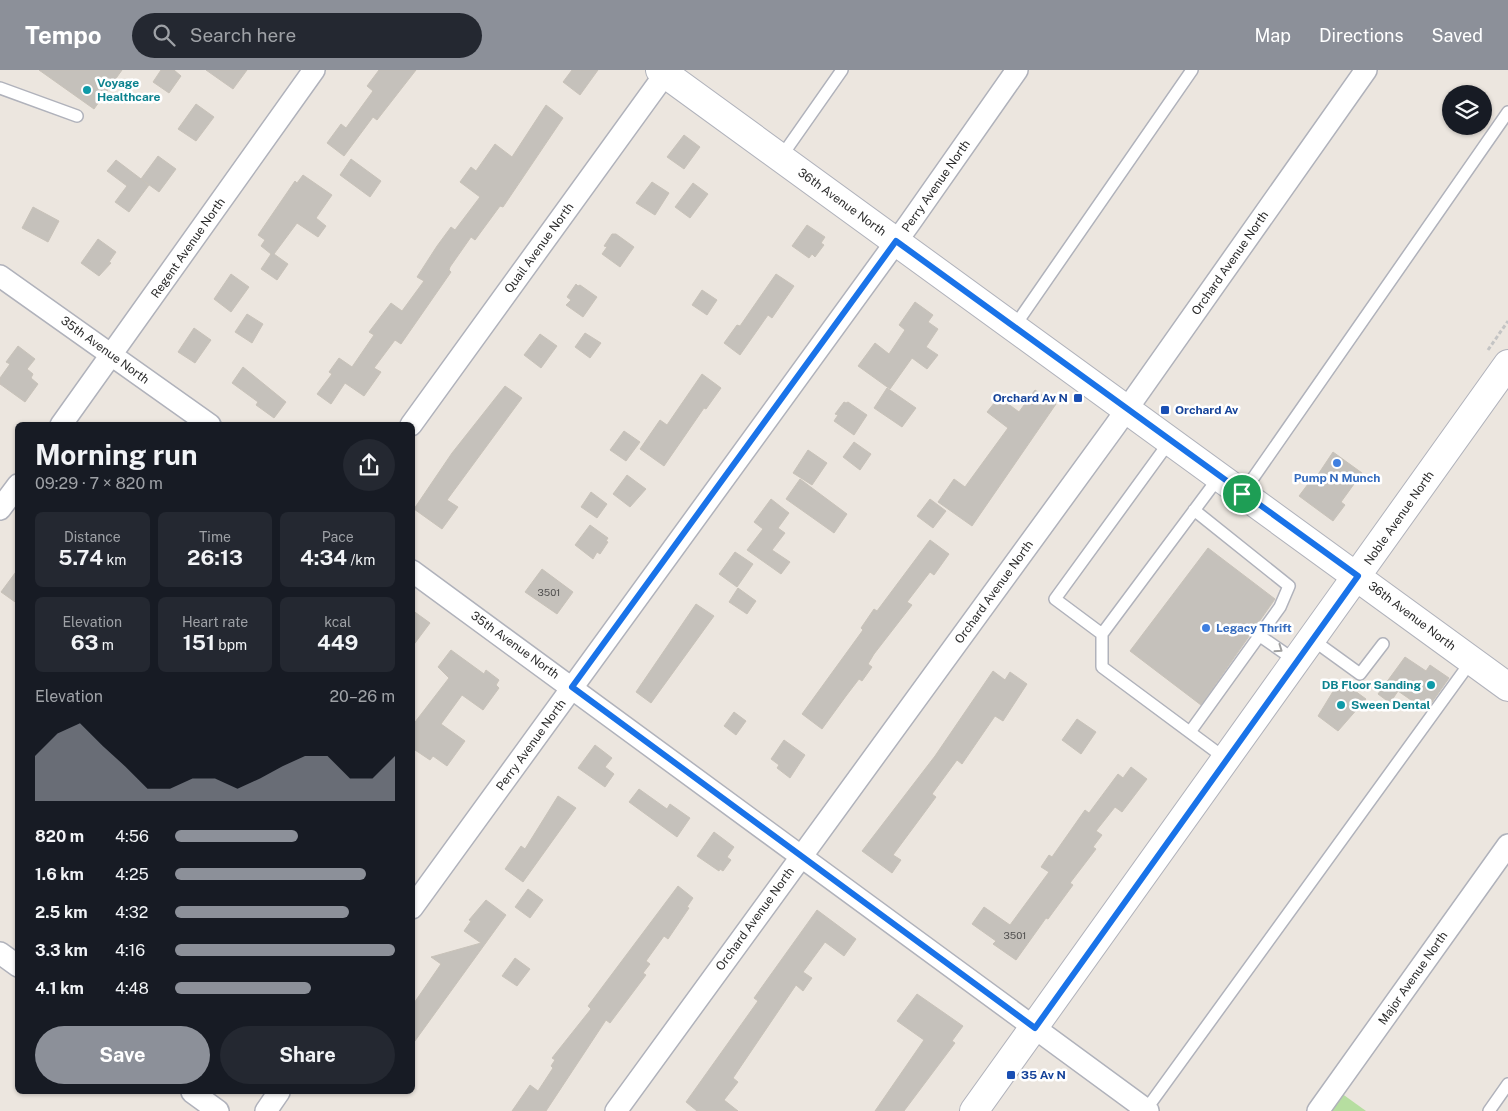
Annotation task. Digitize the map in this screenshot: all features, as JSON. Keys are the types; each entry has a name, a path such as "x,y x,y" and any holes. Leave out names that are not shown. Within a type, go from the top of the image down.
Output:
{"street":[{"name":"Regent Avenue North","path":"63,422 314,70"},
{"name":"Perry Avenue North","path":"415,904 896,241 1017,70"},
{"name":"Orchard Avenue North","path":"616,1111 1127,410 1366,70"},
{"name":"36th Avenue North","path":"664,71 1508,687"},
{"name":"Quail Avenue North","path":"413,422 664,71"},
{"name":"35th Avenue North","path":"0,276 206,422"},
{"name":"Noble Avenue North","path":"974,1111 1313,640 1508,364"},
{"path":"0,509 15,489"},
{"name":"35th Avenue North","path":"415,573 1146,1111"},
{"name":"Major Avenue North","path":"1318,1111 1508,845"},
{"path":"0,953 15,964"},
{"path":"195,1094 218,1111"},
{"path":"266,1111 278,1094"}],"lane":[{"path":"781,157 842,70"},
{"path":"1014,327 1192,70"},
{"path":"0,88 77,116"},
{"path":"1242,494 1508,112"},
{"path":"1102,634 1055,599 1170,441"},
{"path":"1219,477 1102,634 1102,666 1227,759"},
{"path":"1190,732 1280,607 1290,586 1194,510"},
{"path":"1260,636 1297,662"},
{"path":"1313,640 1360,674 1383,644"},
{"path":"1146,1111 1472,660"},
{"path":"1489,1111 1508,1084"}],"green space":[{"path":"1341,1093 1366,1111 1328,1111"}],"building":[{"name":"Voyage Healthcare","path":"39,70 122,70 94,109"},
{"path":"161,70 174,70 181,76 169,93 153,82"},
{"path":"206,70 247,70 233,89"},
{"path":"379,70 416,70 377,120 373,117 344,156 327,143 341,124 346,128 373,91 367,86"},
{"path":"572,70 598,70 580,95 563,82"},
{"path":"196,104 214,117 196,141 178,129"},
{"path":"546,105 563,118 503,207 500,206 475,240 471,237 450,267 449,270 451,272 401,344 395,340 374,368 381,372 364,396 345,383 331,404 317,394 332,374 329,372 339,358 352,367 374,335 369,332 391,303 402,311 424,281 417,277 437,246 451,227 455,230 480,197 460,182 471,167 476,171 495,144 512,157"},
{"path":"684,135 700,147 684,169 667,157"},
{"path":"158,156 176,169 159,192 141,179"},
{"path":"351,159 381,181 370,197 340,175"},
{"path":"116,160 149,185 129,212 115,202 127,186 107,171"},
{"path":"303,175 332,195 316,218 326,226 318,237 297,223 274,254 288,264 277,280 261,269 271,254 261,246 265,240 258,235 295,181 297,183"},
{"path":"652,182 669,193 655,215 636,203"},
{"path":"693,183 708,194 690,218 675,207"},
{"path":"33,207 59,221 48,242 22,228"},
{"path":"807,225 825,237 821,243 824,245 815,257 812,254 809,258 792,246"},
{"path":"612,234 616,234 634,247 620,267 602,254 607,247 604,246"},
{"path":"98,239 116,252 109,262 111,263 99,276 81,263"},
{"path":"231,274 249,287 231,312 214,299"},
{"path":"776,274 794,286 772,318 768,315 740,355 724,343 737,325 740,326"},
{"path":"576,284 597,297 583,317 566,305 571,300 567,297"},
{"path":"702,290 717,300 707,315 692,305"},
{"path":"915,302 933,315 928,322 938,329 926,347 938,355 927,369 912,358 890,389 858,366 875,343 889,354 905,330 899,325"},
{"path":"247,314 263,324 252,343 235,332"},
{"path":"194,328 211,340 195,363 178,352"},
{"path":"585,333 601,343 590,358 575,347"},
{"path":"540,334 557,346 541,368 524,355"},
{"path":"18,346 35,359 27,369 33,374 31,378 38,384 25,402 0,384 0,378 10,364 6,362"},
{"path":"243,367 286,402 274,418 256,405 258,402 232,383"},
{"path":"702,374 721,388 706,409 704,408 664,466 640,449 660,420 667,425"},
{"path":"505,386 522,398 447,500 458,507 442,529 415,510 415,508 452,453"},
{"path":"887,388 916,408 902,427 874,408"},
{"path":"1035,390 1056,404 972,526 938,502 954,479 965,487 1008,428 987,412 999,397 1019,412"},
{"path":"844,402 848,402 867,415 854,435 834,421 838,415 835,414"},
{"path":"624,431 640,442 626,461 610,450"},
{"path":"854,442 871,454 860,470 843,457"},
{"path":"808,450 827,463 812,485 793,473"},
{"path":"1333,452 1362,473 1341,502 1345,505 1333,521 1299,496 1311,480 1313,482"},
{"path":"627,475 646,489 630,507 613,494"},
{"path":"800,479 847,514 834,533 786,499"},
{"path":"591,492 607,504 597,518 581,507"},
{"path":"771,499 789,513 778,528 785,533 772,550 790,562 781,574 747,550 763,529 754,522"},
{"path":"930,499 946,511 933,528 917,516"},
{"path":"590,525 608,538 606,541 608,542 600,554 597,552 593,559 575,545"},
{"path":"930,540 949,554 934,575 930,572 907,602 912,605 874,654 868,664 872,667 862,681 859,679 822,729 802,714 863,630 861,628 874,609 877,611"},
{"name":"Legacy Thrift","path":"1208,548 1275,599 1201,705 1130,651"},
{"path":"735,552 753,564 737,587 719,574"},
{"path":"542,569 573,592 557,614 525,592"},
{"path":"15,573 15,602 1,592"},
{"path":"738,588 756,601 747,614 729,602"},
{"path":"696,604 714,616 651,703 636,692"},
{"path":"415,612 430,623 415,643"},
{"path":"451,650 484,674 486,670 499,680 496,685 499,688 483,710 462,695 441,724 465,741 447,766 433,756 430,760 415,750 415,722 449,678 438,667"},
{"path":"1405,657 1426,671 1430,665 1449,678 1430,705 1425,701 1421,707 1398,691 1390,703 1378,694"},
{"path":"993,671 1005,680 1010,672 1027,684 1003,721 995,716 962,764 957,760 932,794 936,797 893,855 901,860 892,873 862,851 935,756"},
{"name":"Sween Dental","path":"1340,680 1366,699 1338,731 1318,716"},
{"path":"734,712 746,721 736,735 724,726"},
{"path":"1077,719 1096,732 1081,754 1062,740"},
{"path":"784,740 805,755 790,778 777,768 779,765 771,759"},
{"path":"595,745 612,758 605,767 614,774 605,787 578,768"},
{"path":"1131,767 1147,779 1122,812 1115,807 1096,831 1102,835 1093,847 1096,849 1070,883 1073,885 1048,919 1046,918 1016,960 993,944 996,941 972,924 984,907 1010,925 1049,872 1041,867 1049,855 1052,857 1085,810 1089,813 1118,774 1123,778"},
{"path":"639,789 667,809 670,804 690,818 677,837 629,802"},
{"path":"558,796 576,808 523,882 505,869 521,846 525,849"},
{"path":"714,832 734,847 727,857 731,860 723,871 720,869 719,871 697,856"},
{"path":"678,886 693,898 687,907 689,908 668,939 664,936 646,961 650,964 643,973 646,975 610,1023 606,1020 546,1111 512,1111 530,1085 538,1091 553,1068 551,1066 555,1060 552,1058 591,1009 588,1006"},
{"path":"528,889 543,900 530,918 515,907"},
{"path":"486,900 506,915 415,1041 415,1002 441,964 431,957 481,943 464,931 471,921 469,920"},
{"path":"817,910 856,939 844,956 825,942 803,972 812,978 803,991 796,985 733,1078 738,1082 724,1100 738,1111 697,1111 686,1102 758,1001 754,998"},
{"path":"515,958 530,969 517,986 502,976"},
{"path":"917,994 963,1026 952,1041 955,1043 904,1111 875,1111 924,1040 897,1021"}],"place":[{"name":"Voyage Healthcare","path":"87,90"},
{"name":"Orchard Av N","path":"1078,398"},
{"name":"Orchard Av","path":"1165,410"},
{"name":"Pump N Munch","path":"1337,463"},
{"name":"Legacy Thrift","path":"1206,628"},
{"name":"DB Floor Sanding","path":"1431,685"},
{"name":"Sween Dental","path":"1341,705"},
{"name":"35 Av N","path":"1011,1075"}],"route":[{"path":"896,241 1242,494 1358,576 1035,1028 800,857 572,687 896,241"}]}
